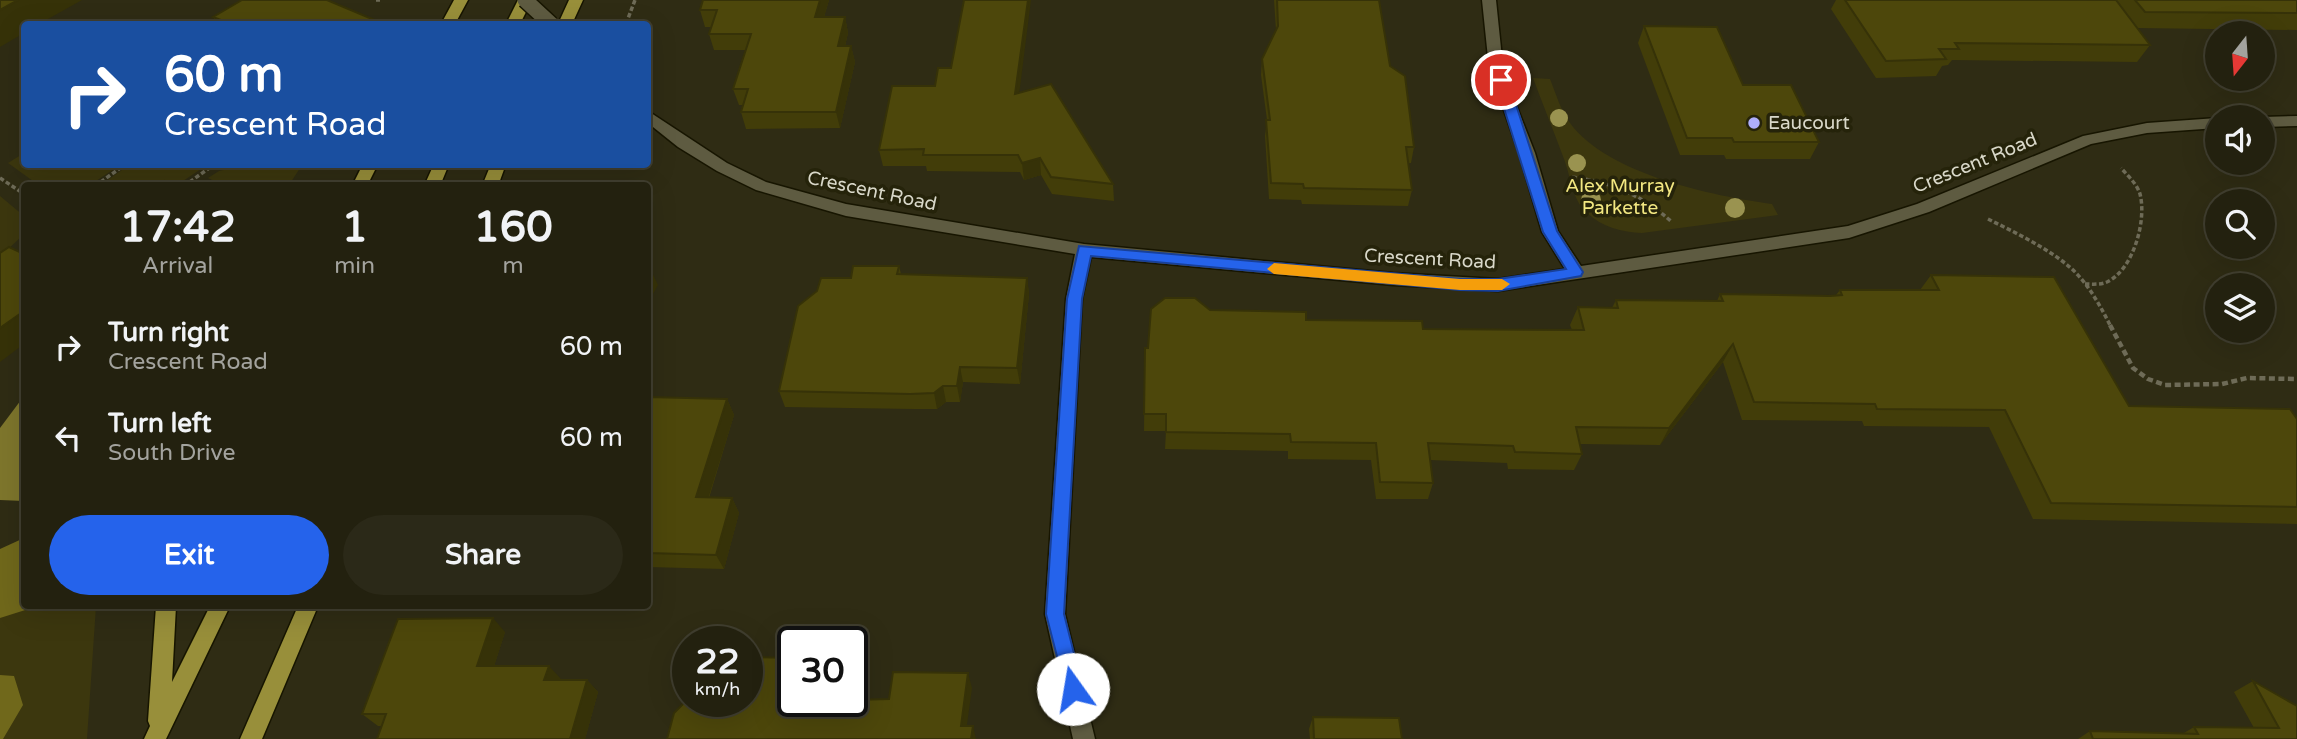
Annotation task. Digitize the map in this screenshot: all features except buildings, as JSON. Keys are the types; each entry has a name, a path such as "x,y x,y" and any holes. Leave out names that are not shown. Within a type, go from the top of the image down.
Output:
{"main road":[{"path":"450,21 461,0"},
{"path":"514,21 525,0"},
{"path":"566,21 576,0"},
{"path":"157,733 166,609"},
{"path":"157,733 219,609"},
{"path":"251,739 307,609"}],"street":[{"path":"525,0 548,21"},
{"path":"1489,0 1495,58 1508,102 1527,153 1550,232 1576,272"},
{"name":"Crescent Road","path":"651,118 682,143 761,186 806,201 922,225 1084,250 1460,285 1498,285 1849,232 1923,208 2088,140 2147,128 2205,124"},
{"path":"2275,122 2297,121"},
{"path":"1084,250 1074,299 1055,614 1084,739"}],"path":[{"path":"627,21 635,0"},
{"path":"219,21 228,13"},
{"path":"2085,284 2108,282 2122,270 2139,229 2142,205 2140,191 2120,167"},
{"path":"101,182 120,168"},
{"path":"190,182 209,168"},
{"path":"1565,176 1604,180 1625,187 1657,208 1675,224"},
{"path":"0,177 21,192"},
{"path":"1978,214 2048,252 2072,270 2085,284 2133,369 2148,379 2165,385 2222,384 2247,378 2297,379"}],"green space":[{"name":"Alex Murray Parkette","path":"1533,78 1550,79 1570,123 1587,141 1609,156 1663,180 1721,195 1772,204 1778,215 1642,233 1620,230 1599,222 1582,208 1575,195"},
{"path":"21,155 21,168 116,168 94,182 34,182 8,163"},
{"path":"125,168 202,168 182,182 105,182"},
{"path":"232,168 300,168 291,182 217,182 208,178 219,171"},
{"path":"0,196 21,214 21,237 0,257"},
{"path":"0,551 21,599 21,609 96,609 87,739 0,739"}],"shaded area":[{"path":"21,400 21,501 0,500 0,428"},
{"path":"21,539 21,609 28,609 0,618 0,549"},
{"path":"0,675 14,676 23,705 3,739 0,739"}],"slow traffic":[{"path":"1274,269 1460,285 1502,284"}],"place":[{"name":"Eaucourt","path":"1754,123"}],"route":[{"path":"1073,689 1055,614 1074,299 1084,250 1460,285 1498,285 1576,272 1550,232 1527,153 1501,80"}]}
